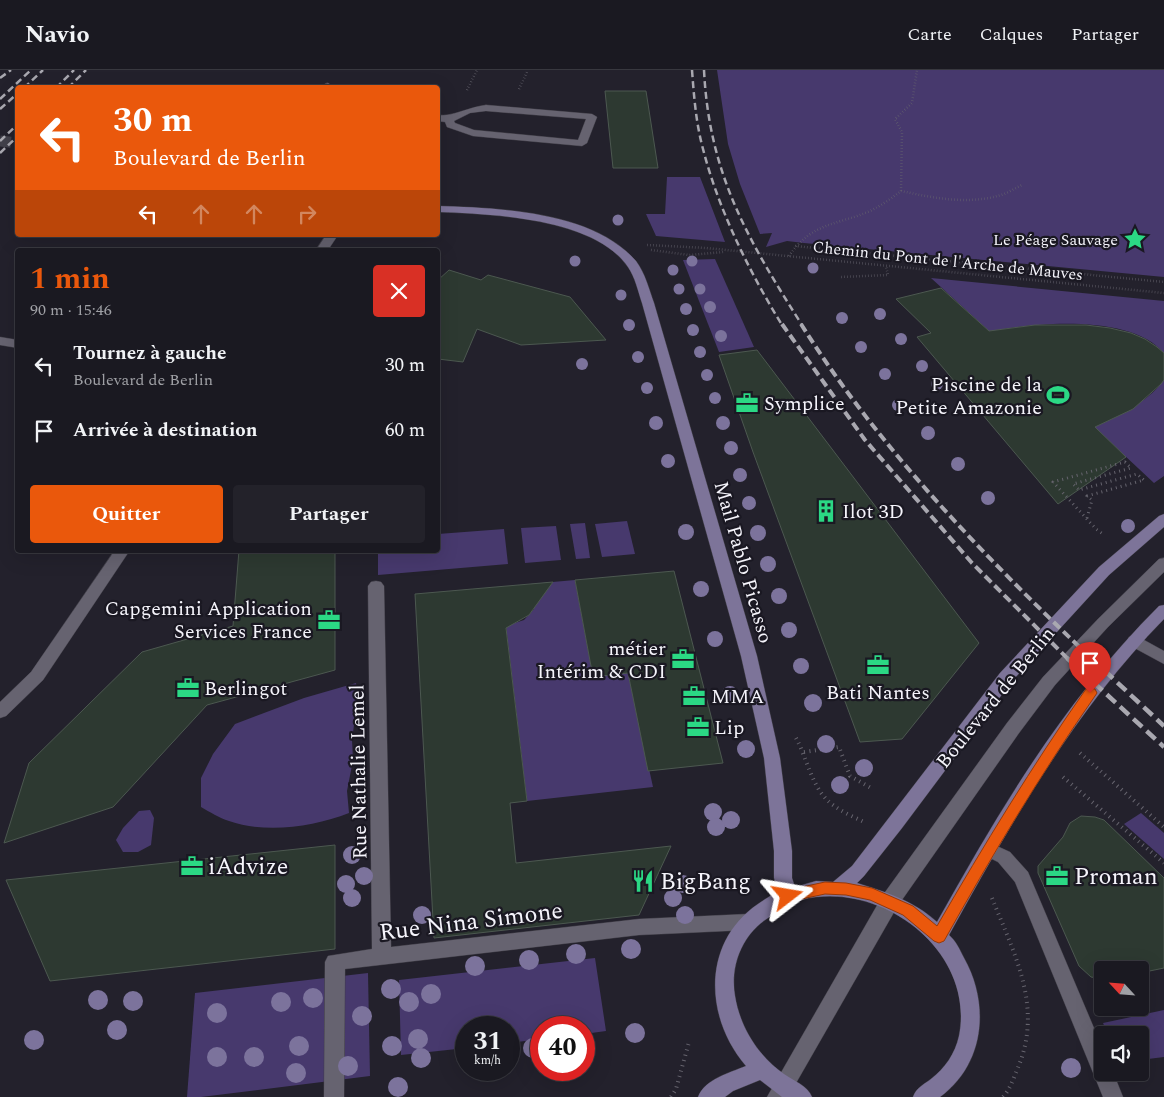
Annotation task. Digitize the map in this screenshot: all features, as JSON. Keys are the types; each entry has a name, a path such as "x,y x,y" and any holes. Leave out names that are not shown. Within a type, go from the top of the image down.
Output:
{"street":[{"path":"440,118 449,120 457,114 469,110 486,108 592,117 582,143 473,133 450,125 449,120"},
{"path":"440,208 508,214 550,221 586,231 611,244 623,253"},
{"path":"323,248 331,237"},
{"name":"Mail Pablo Picasso","path":"623,253 637,272 648,303 749,656 772,758 783,852 783,878 788,896"},
{"path":"0,341 15,344"},
{"name":"Boulevard de Berlin","path":"839,888 858,871 1006,677 1104,571 1164,519"},
{"path":"0,712 37,676 121,553"},
{"path":"780,1092 890,901 1049,681 1103,623 1164,563"},
{"name":"Rue Nathalie Lemel","path":"376,586 382,957"},
{"path":"939,936 988,849 1060,736 1101,678 1164,610"},
{"path":"1135,641 1164,658"},
{"path":"988,849 1004,857 1022,877 1113,1097"},
{"path":"802,1097 780,1092 740,1042 730,1019 724,995 725,972 728,956 738,936 748,922 763,908 788,896 816,889 839,888 858,891 890,901 919,918 950,949 963,972 971,1002 971,1023 968,1043 954,1070 936,1088 923,1097"},
{"name":"Rue Nina Simone","path":"334,1097 335,962 639,927 748,922"},
{"path":"708,1097 726,1084 762,1069"}],"path":[{"path":"901,191 902,132 895,120 912,103 916,70"},
{"path":"789,256 795,246 813,231 835,221 865,213 883,204 901,191 938,198 963,200 1001,195 1022,185"},
{"path":"623,253 646,245 729,252"},
{"path":"795,246 1164,282"},
{"path":"623,253 651,250 689,256 729,252"},
{"name":"Chemin du Pont de l'Arche de Mauves","path":"729,252 789,256 1164,293"},
{"path":"841,277 888,275 886,266"},
{"path":"1087,518 1092,500 1087,496 1144,480 1137,474 1079,490 1073,484 1131,468 1124,462 1053,482 1087,518 1103,534"},
{"path":"1060,736 1164,827"},
{"path":"873,789 850,776 839,747 804,752 814,781 829,803 886,833"},
{"path":"1043,761 1083,792 1164,863"},
{"path":"973,877 987,885 1021,972 1029,1005 1025,1052 1008,1091 1003,1097"},
{"path":"671,1097 676,1089 689,1042"}],"shaded area":[{"path":"717,70 1164,70 1164,277 787,241 766,247 772,233 760,234 740,184 728,144"},
{"path":"667,177 700,177 725,242 656,236 646,214 665,214"},
{"path":"715,259 754,347 719,352 683,260"},
{"path":"931,278 1164,301 1164,354 1150,341 1130,332 1107,327 1082,324 1056,324 1008,328 990,332"},
{"path":"1164,380 1164,476 1154,483 1092,425 1131,408 1149,396"},
{"path":"627,521 635,554 602,557 595,524"},
{"path":"585,523 590,558 576,559 570,524"},
{"path":"556,526 561,560 525,563 521,528"},
{"path":"504,529 508,564 378,575 378,553 440,553 440,534"},
{"path":"575,580 593,676 628,673 653,787 527,801 506,626 524,620 534,609 530,584"},
{"path":"356,683 358,695 352,740 353,760 347,791 349,813 305,825 274,828 243,825 229,821 201,807 201,778 213,754 235,724 304,698"},
{"path":"150,810 154,818 151,845 138,852 123,852 116,840 123,828 139,811"},
{"path":"1141,813 1164,833 1164,859 1124,824"},
{"path":"595,958 606,1031 595,1032 595,1016 530,1016 530,1040 520,1042 520,1016 455,1016 455,1049 401,1055 399,980"},
{"path":"368,973 370,1076 201,1097 187,1097 195,993"},
{"path":"1164,1010 1164,1057 1149,1059 1149,1026 1104,1026 1103,1023 1136,1016 1149,1016 1149,1013"}],"building":[{"path":"605,91 646,91 658,168 613,168"},
{"path":"449,270 481,280 488,275 570,297 606,340 521,345 477,329 463,362 440,359 440,278"},
{"name":"Piscine de la Petite Amazonie","path":"941,288 989,331 1035,325 1086,325 1110,328 1131,333 1145,339 1164,353 1164,380 1161,384 1133,409 1095,427 1126,457 1058,504 917,337 931,333 896,299"},
{"name":"Ilot 3D","path":"757,350 979,643 902,739 860,742 719,355"},
{"name":"Berlingot","path":"239,553 335,553 335,670 207,705 113,807 4,843 29,763 142,652 233,626"},
{"path":"674,571 723,763 648,771 628,673 593,677 575,580"},
{"path":"553,582 529,615 506,628 527,801 510,803 516,863 671,846 639,915 434,938 415,594"},
{"path":"1081,816 1104,820 1164,878 1164,968 1149,971 1149,961 1094,961 1094,978 1079,966 1038,873 1038,866 1063,837 1070,823"},
{"path":"335,845 335,949 50,981 6,880"}],"tunnel":[{"path":"0,141 15,143"}],"railway":[{"path":"0,78 11,70"},
{"path":"0,99 31,70"},
{"path":"27,85 43,70"},
{"path":"59,85 74,70"},
{"path":"71,85 86,70"},
{"path":"692,70 699,129 717,195 736,240 782,325"},
{"path":"704,70 707,107 723,174 749,234 782,294 802,325"},
{"path":"0,109 15,96"},
{"path":"0,141 15,127"},
{"path":"0,153 15,139"},
{"path":"782,324 865,440 972,563 1067,658"},
{"path":"801,324 865,415 936,500 1012,581 1092,659"},
{"path":"1067,658 1164,747"},
{"path":"1091,658 1164,726"}],"place":[{"name":"Le Péage Sauvage","path":"1135,239"},
{"name":"Piscine de la Petite Amazonie","path":"1058,395"},
{"name":"Symplice","path":"747,403"},
{"name":"Ilot 3D","path":"826,511"},
{"name":"Capgemini Application Services France","path":"329,620"},
{"name":"métier Intérim & CDI","path":"683,659"},
{"name":"Bati Nantes","path":"878,665"},
{"name":"Berlingot","path":"188,688"},
{"name":"MMA","path":"694,696"},
{"name":"Lip","path":"698,727"},
{"name":"iAdvize","path":"192,866"},
{"name":"Proman","path":"1057,876"},
{"name":"BigBang","path":"643,881"}],"route":[{"path":"788,896 796,892 825,888 846,889 872,894 908,911 939,936 988,849 1043,761 1090,693"}]}
